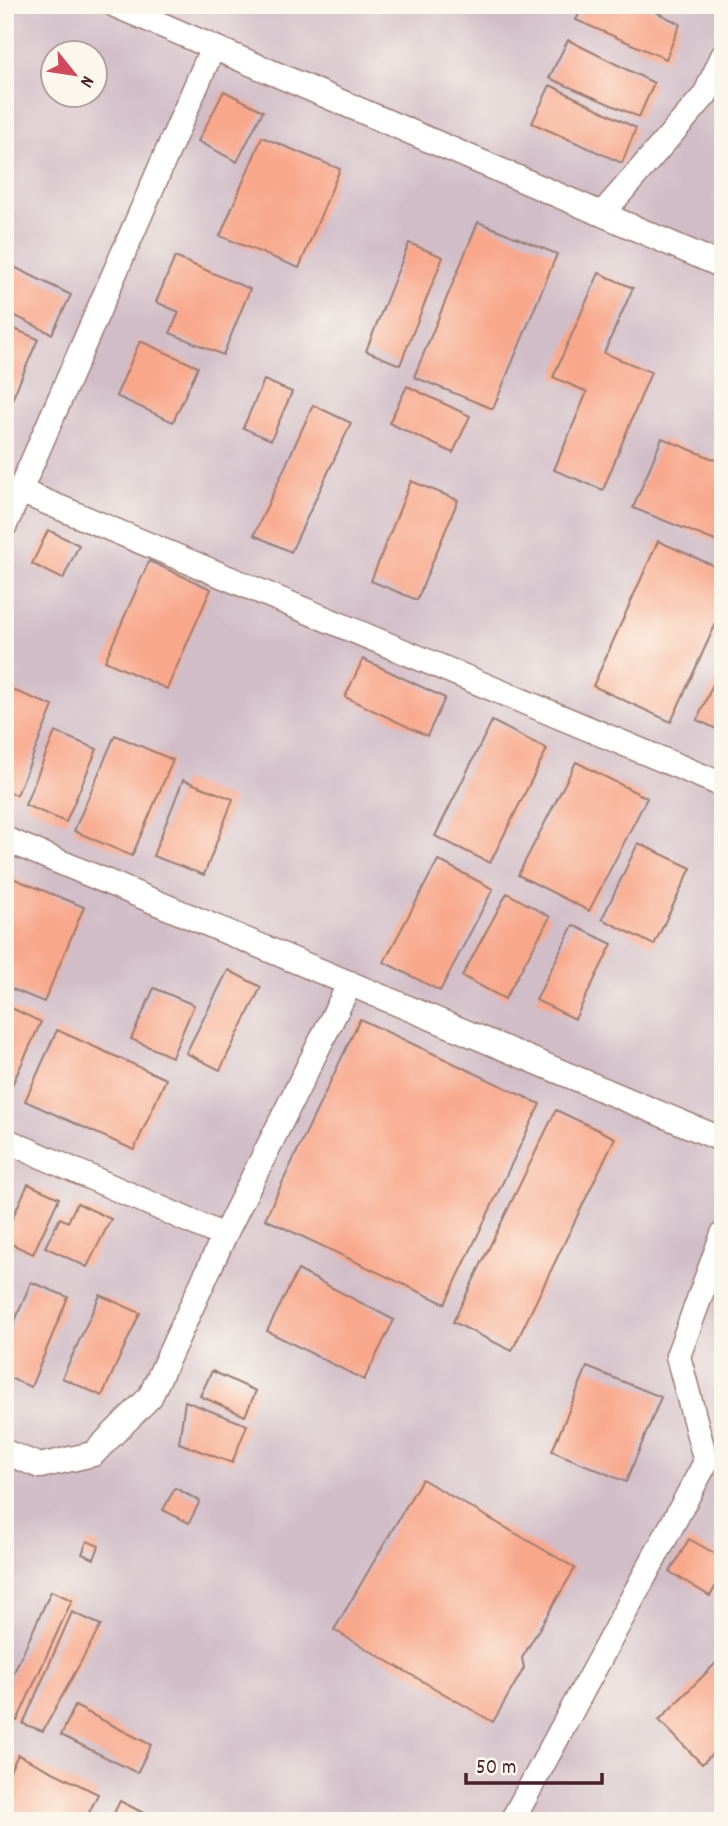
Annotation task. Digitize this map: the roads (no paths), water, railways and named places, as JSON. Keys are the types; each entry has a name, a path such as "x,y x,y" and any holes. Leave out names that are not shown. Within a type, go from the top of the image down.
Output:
{"street":[{"path":"115,5 723,266"},
{"path":"5,524 212,47"},
{"path":"602,214 705,95 721,66"},
{"path":"20,491 723,785"},
{"path":"5,839 723,1140"},
{"path":"5,1452 40,1466 93,1454 150,1397 224,1236 350,984"},
{"path":"5,1140 224,1236"},
{"path":"513,1821 706,1462 678,1356 723,1234"}]}
